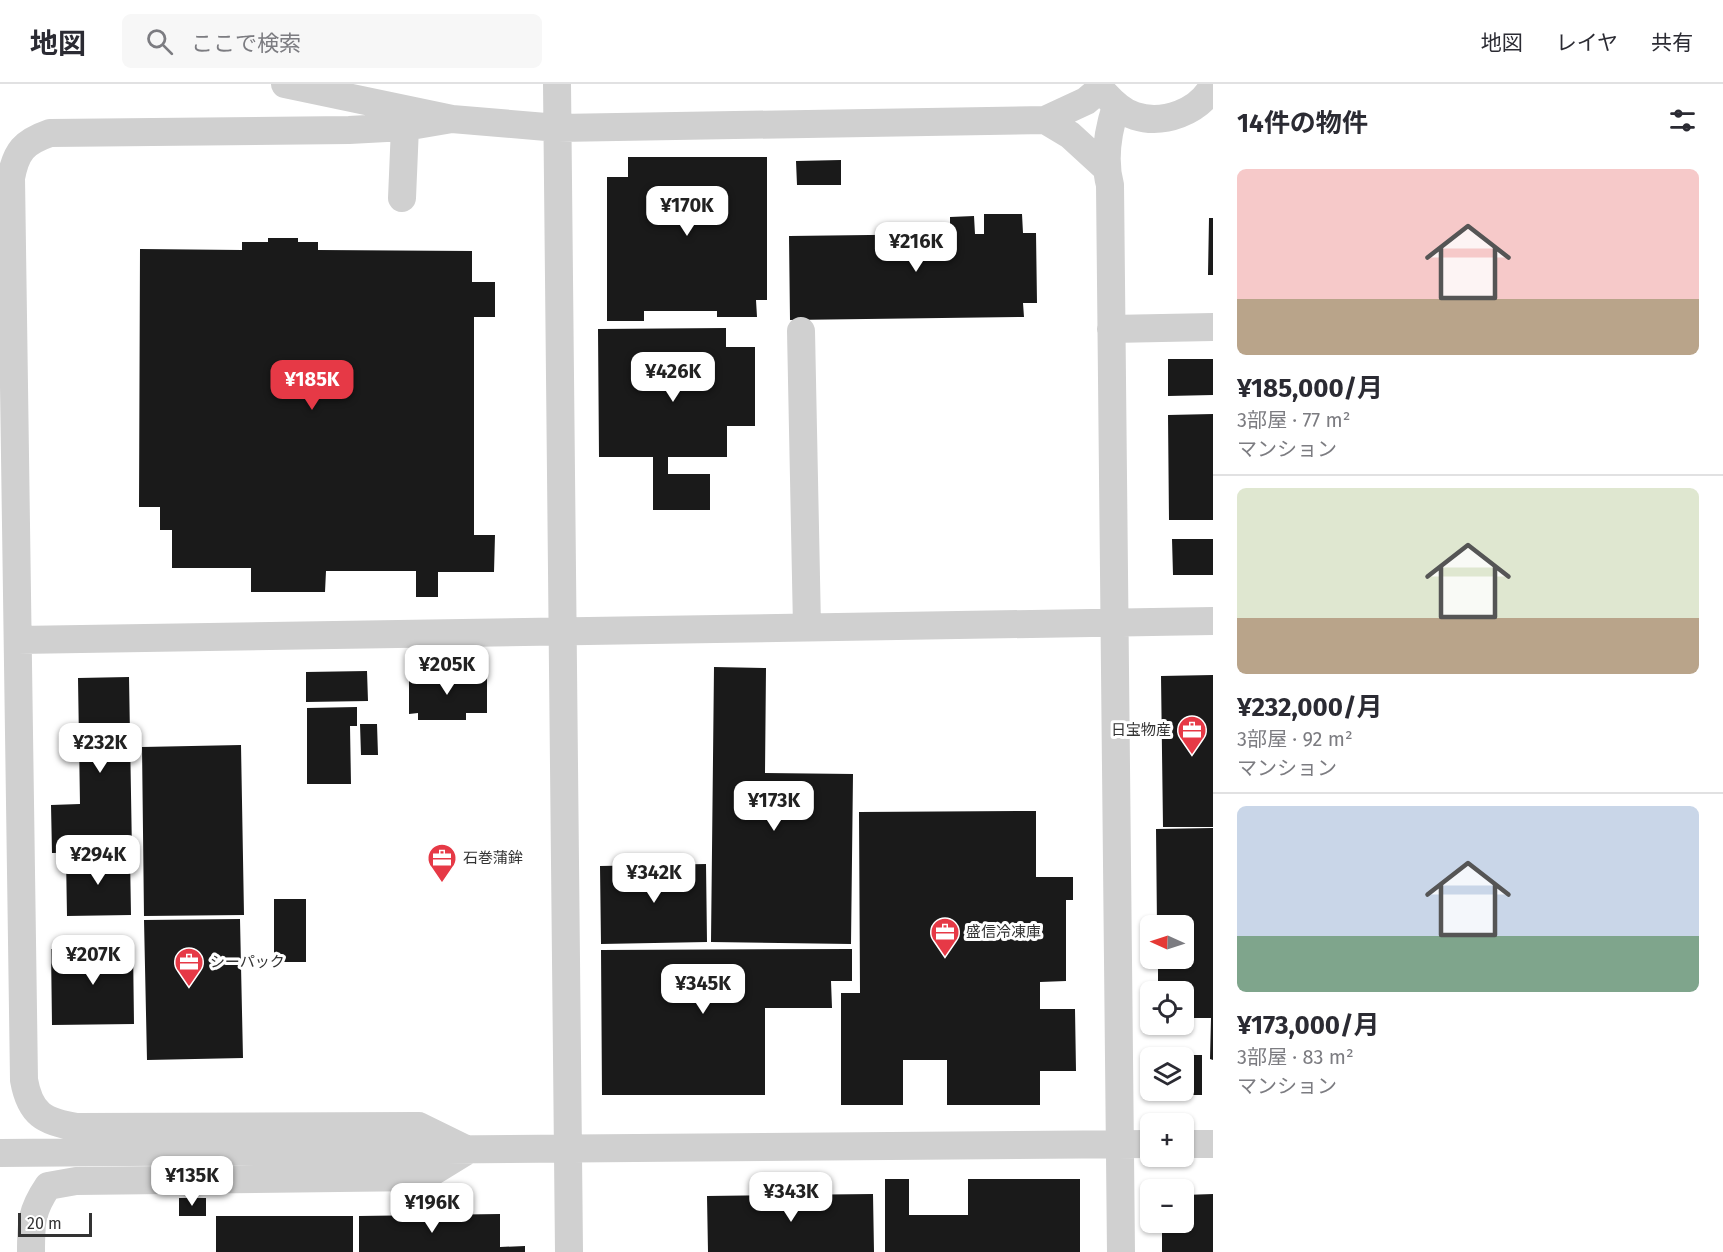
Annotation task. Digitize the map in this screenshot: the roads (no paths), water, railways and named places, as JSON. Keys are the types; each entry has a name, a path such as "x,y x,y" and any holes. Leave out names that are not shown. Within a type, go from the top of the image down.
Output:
{"street":[{"path":"285,84 452,119 558,128 1045,120 1086,101 1112,99 1156,119 1177,116 1195,106 1213,85"},
{"path":"557,84 569,1252"},
{"path":"1112,99 1106,168 1110,184 1121,1252"},
{"path":"452,119 405,127 349,130 50,133 33,139 23,147 14,161 11,178 24,1080 26,1093 32,1106 42,1118 57,1124 77,1127 419,1126 468,1150"},
{"path":"1045,120 1070,135 1106,168"},
{"path":"402,198 405,127"},
{"path":"1111,329 1213,327"},
{"path":"801,331 807,627"},
{"path":"18,640 1213,621"},
{"path":"0,1153 1140,1144"},
{"path":"1194,1144 1213,1144"},
{"path":"31,1252 31,1228 37,1203 48,1186 76,1181 424,1177 468,1150"}],"place":[{"name":"日宝物産","path":"1192,756"},
{"name":"石巻蒲鉾","path":"442,884"},
{"name":"盛信冷凍庫","path":"945,958"},
{"name":"シーパック","path":"189,988"}]}
